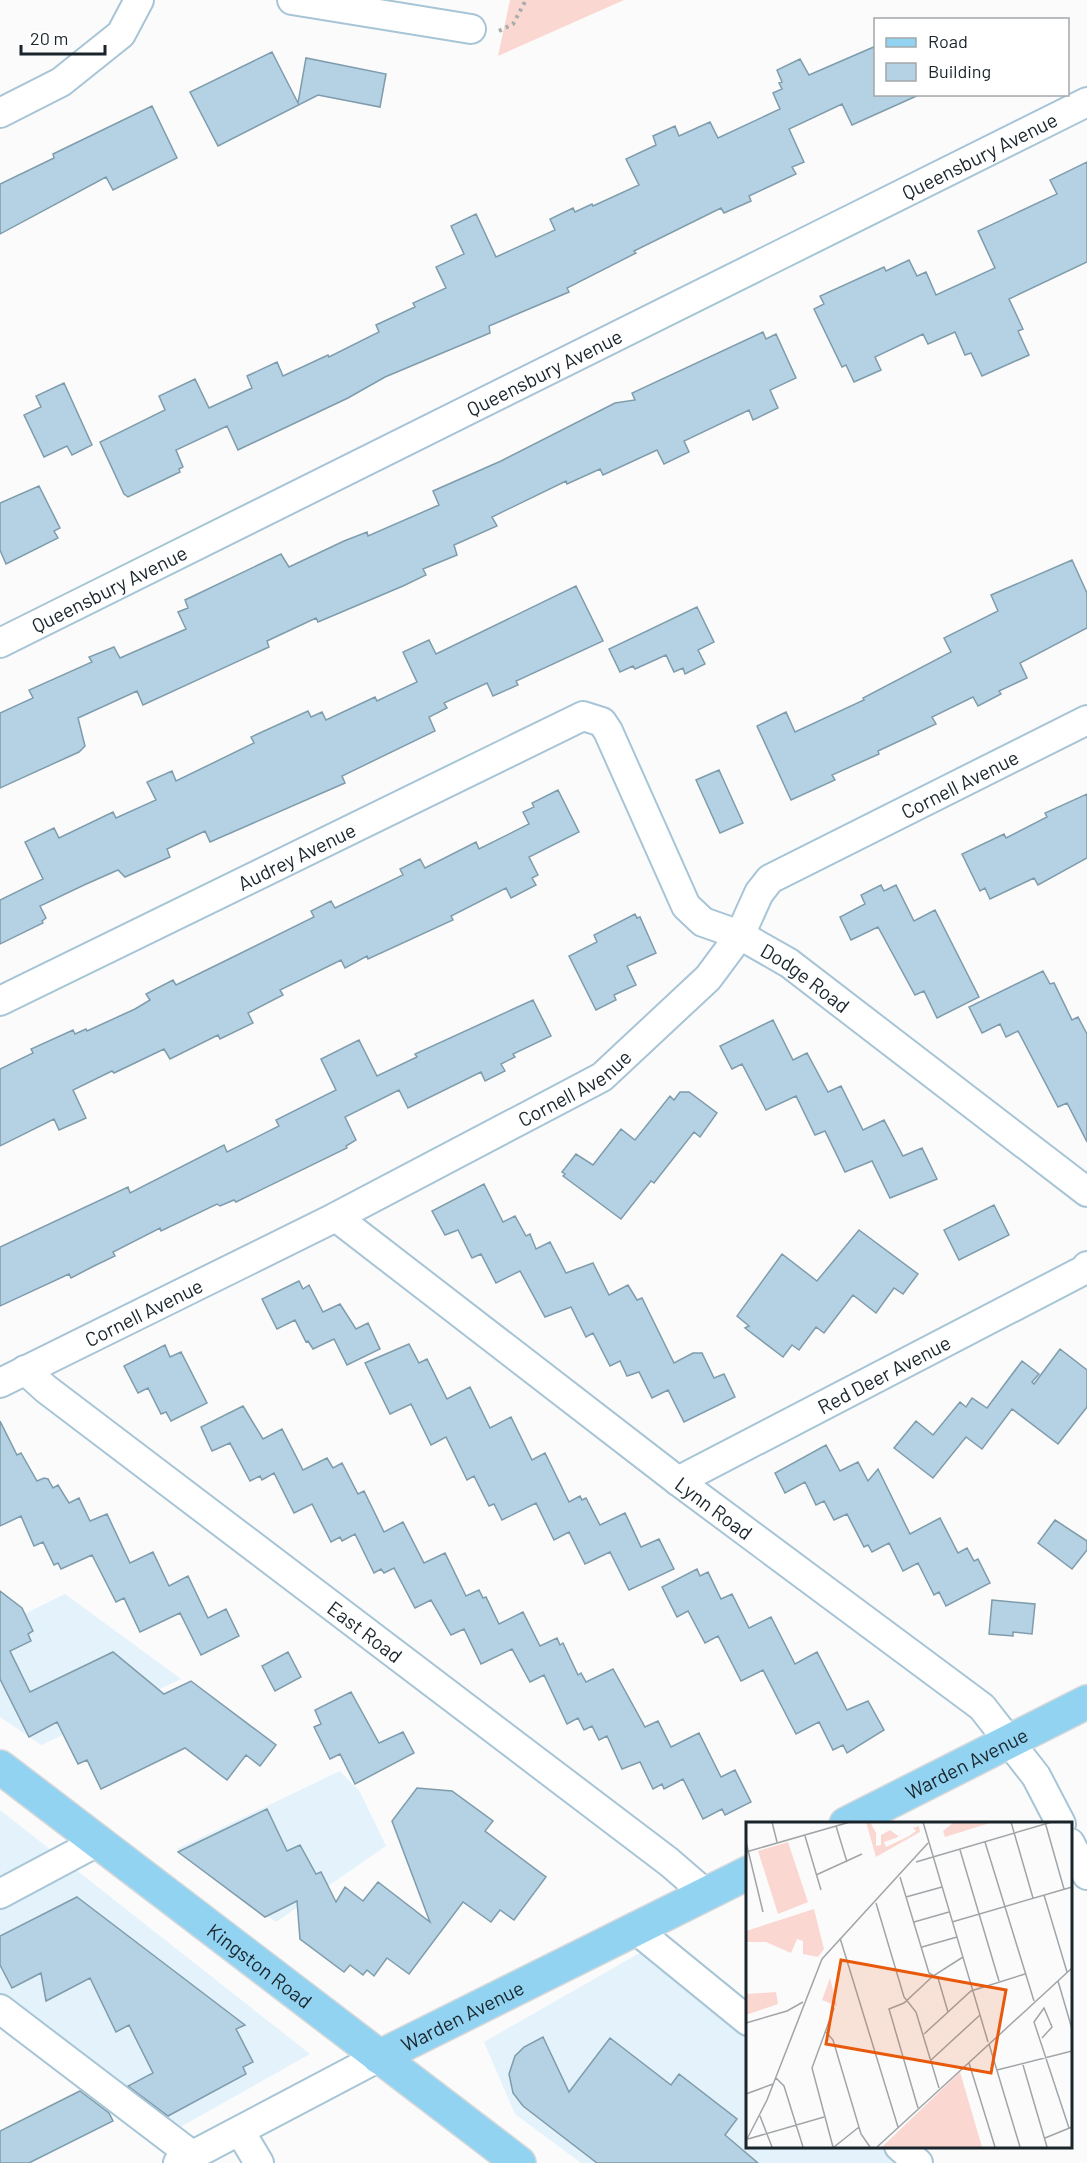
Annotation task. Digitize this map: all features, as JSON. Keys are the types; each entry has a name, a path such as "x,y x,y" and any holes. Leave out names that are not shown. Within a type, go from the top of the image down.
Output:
{"main road":[{"name":"Warden Avenue","path":"850,1822 1087,1702"},
{"name":"Kingston Road","path":"0,1767 519,2163"},
{"name":"Warden Avenue","path":"379,2057 633,1928 746,1874"}],"street":[{"path":"0,113 61,82 121,34 139,0"},
{"path":"292,0 471,28"},
{"name":"Queensbury Avenue","path":"0,643 1087,102"},
{"name":"Audrey Avenue","path":"0,1002 572,719 583,716 593,718"},
{"name":"Dodge Road","path":"593,718 602,722 608,731 686,906 703,922 741,935 789,963 1087,1192"},
{"name":"Cornell Avenue","path":"0,1383 336,1217 602,1077 708,978 741,935 759,893 770,879 1087,720"},
{"name":"Lynn Road","path":"336,1217 678,1481 982,1707 1011,1741 1036,1776 1060,1822"},
{"name":"Red Deer Avenue","path":"678,1481 1076,1274 1087,1266"},
{"name":"East Road","path":"25,1370 46,1389 343,1616 669,1862 705,1894"},
{"path":"0,1894 99,1841"},
{"path":"1072,1845 1087,1875"},
{"path":"633,1928 746,2019"},
{"path":"0,2009 185,2159"},
{"name":"Warden Avenue","path":"185,2159 379,2057"},
{"path":"240,2131 259,2163"},
{"path":"900,2148 918,2163"}],"path":[{"path":"471,28 498,31 510,28 526,0"}],"shaded area":[{"path":"510,0 624,0 498,56"},
{"path":"65,1594 181,1679 41,1745 0,1717 0,1626"},
{"path":"340,1771 360,1792 386,1846 276,1922 177,1849"},
{"path":"0,1810 310,2054 175,2130 0,1998"},
{"path":"666,1938 746,2008 746,2148 907,2148 925,2163 581,2163 515,2114 484,2042"}],"building":[{"path":"874,47 874,96 917,96 852,125 842,104 789,129 804,162 792,167 796,174 749,196 751,201 724,213 721,208 634,251 636,253 567,288 569,292 489,326 490,333 385,377 348,398 238,450 227,426 176,450 183,467 179,469 180,472 128,497 124,494 100,442 165,410 159,396 195,379 209,408 252,388 247,376 277,362 283,376 328,355 329,357 379,332 376,325 415,307 413,303 446,288 436,267 464,254 451,226 476,214 496,257 555,230 550,219 573,208 575,212 592,204 593,206 639,185 626,159 656,145 653,136 675,126 679,136 710,122 718,138 780,109 773,93 782,89 777,70 800,59 809,75"},
{"path":"272,52 298,103 306,58 386,74 380,107 318,95 218,146 190,92"},
{"path":"152,106 177,158 113,190 106,177 0,234 0,184 54,158 53,154"},
{"path":"1087,162 1087,262 1009,299 1023,329 1018,331 1029,355 982,376 971,353 965,355 955,332 928,344 923,334 875,357 881,370 854,382 846,365 842,367 814,309 824,304 820,296 884,267 886,271 909,260 917,276 926,272 936,295 995,268 978,231 1057,194 1050,180"},
{"path":"763,332 766,339 776,334 796,378 770,390 778,408 753,420 749,410 684,441 689,452 664,464 657,450 603,475 600,469 567,484 566,481 492,517 497,526 454,545 457,555 423,569 426,575 318,622 316,618 267,641 269,647 143,705 137,691 78,718 85,746 79,752 0,788 0,713 33,698 29,690 92,662 89,657 114,647 120,658 186,629 178,612 188,608 185,600 281,554 289,567 344,541 367,532 368,536 439,505 433,491 501,461 615,403 635,400 632,393"},
{"path":"64,383 92,445 72,455 67,446 44,457 24,415 41,407 36,396"},
{"path":"39,486 60,528 54,531 58,538 6,564 0,550 0,503"},
{"path":"1072,560 1087,593 1087,628 1020,663 1027,678 999,691 1001,694 978,706 973,697 932,717 936,724 878,751 879,754 832,775 835,780 791,800 757,726 786,712 795,732 864,700 863,698 951,652 944,638 998,611 991,595"},
{"path":"576,586 603,641 516,681 518,685 493,696 487,683 444,703 447,708 429,717 435,731 342,776 345,783 210,842 205,831 167,849 170,857 125,877 118,870 40,906 46,918 42,921 43,923 0,944 0,900 43,879 25,842 54,828 59,838 113,812 116,818 156,800 147,782 172,771 176,781 254,743 251,737 308,711 311,717 322,712 326,720 375,697 377,701 417,682 403,652 429,640 436,654"},
{"path":"697,607 714,642 698,650 705,664 685,674 683,668 674,672 666,655 635,669 633,666 620,672 609,649"},
{"path":"719,770 743,823 720,833 696,780"},
{"path":"558,790 579,832 529,857 538,875 532,878 536,885 511,898 506,888 451,916 453,920 368,959 367,956 345,968 341,960 280,990 283,995 248,1013 253,1023 220,1039 218,1035 170,1059 164,1049 114,1073 112,1071 73,1090 86,1118 59,1130 54,1119 0,1146 0,1069 33,1053 31,1049 73,1030 75,1034 86,1029 87,1031 135,1009 150,1000 146,994 173,980 176,985 314,917 311,911 331,901 335,908 403,875 400,869 420,859 425,868 476,842 479,849 529,824 523,812 534,807 532,803"},
{"path":"1087,794 1087,858 1038,885 1034,878 990,899 985,888 980,891 962,854 1004,834 1006,838 1047,817 1045,813"},
{"path":"881,885 884,891 896,885 914,921 935,910 979,997 937,1018 924,991 915,995 878,927 851,940 840,917 865,904 861,895"},
{"path":"635,914 637,918 640,917 656,953 627,966 636,985 614,995 616,1000 596,1010 569,956 597,942 594,935"},
{"path":"1043,971 1050,984 1054,983 1072,1020 1078,1017 1087,1034 1087,1142 1067,1103 1058,1107 1018,1031 1006,1037 1000,1024 982,1033 969,1007"},
{"path":"533,1000 551,1036 513,1054 515,1057 501,1064 505,1071 485,1081 481,1072 408,1108 399,1090 345,1117 356,1140 346,1146 347,1148 236,1202 234,1200 220,1206 217,1204 161,1231 160,1228 113,1252 115,1256 71,1278 69,1274 0,1306 0,1247 128,1187 130,1193 224,1145 227,1152 279,1126 276,1120 336,1090 321,1059 359,1040 377,1076 417,1057 415,1054"},
{"path":"773,1020 793,1060 807,1053 828,1092 841,1086 863,1130 884,1120 903,1156 922,1148 937,1179 890,1198 872,1161 845,1172 825,1131 815,1135 796,1096 766,1110 742,1064 732,1069 720,1046"},
{"path":"680,1092 689,1092 717,1113 700,1137 694,1132 654,1183 651,1181 621,1219 563,1176 565,1174 562,1172 576,1154 593,1165 621,1129 635,1140 670,1096 674,1100"},
{"path":"484,1184 503,1222 515,1216 526,1236 530,1234 536,1249 550,1242 566,1273 593,1263 609,1295 628,1285 637,1300 642,1298 674,1363 693,1353 702,1353 714,1378 724,1374 735,1397 684,1422 668,1390 652,1398 639,1372 627,1376 620,1361 610,1366 593,1333 586,1337 571,1307 545,1317 520,1271 496,1283 481,1254 472,1258 458,1230 445,1235 432,1211"},
{"path":"994,1205 1009,1235 959,1260 944,1230"},
{"path":"859,1230 918,1274 903,1294 894,1288 876,1313 853,1295 824,1333 816,1327 799,1350 792,1345 783,1357 745,1328 749,1326 737,1316 782,1254 817,1281"},
{"path":"299,1281 303,1289 309,1285 323,1312 340,1304 356,1329 368,1323 380,1349 347,1365 334,1339 313,1349 308,1341 306,1342 295,1320 277,1329 262,1299"},
{"path":"409,1344 419,1363 427,1359 447,1399 470,1387 490,1428 511,1417 532,1460 545,1453 569,1502 580,1496 582,1500 586,1498 600,1525 625,1513 641,1547 659,1539 674,1569 629,1590 610,1552 585,1564 569,1532 554,1540 536,1503 502,1520 494,1504 489,1506 474,1476 467,1480 446,1437 431,1445 411,1404 390,1414 365,1363"},
{"path":"165,1345 170,1357 181,1352 207,1403 171,1421 166,1412 161,1414 148,1388 138,1393 124,1366"},
{"path":"1060,1349 1087,1370 1087,1407 1058,1444 1012,1409 982,1449 966,1437 933,1478 894,1448 916,1421 933,1435 960,1402 966,1407 972,1398 987,1408 1022,1361 1039,1374 1032,1382 1034,1384"},
{"path":"243,1406 263,1439 282,1429 303,1470 327,1458 333,1468 342,1463 358,1494 364,1491 384,1532 403,1522 424,1563 445,1553 466,1596 479,1590 483,1598 486,1597 499,1624 523,1612 540,1646 557,1638 560,1645 563,1643 578,1675 581,1673 586,1682 613,1669 645,1727 658,1721 671,1747 699,1733 721,1777 735,1770 751,1802 725,1815 722,1809 703,1819 683,1779 664,1789 662,1784 653,1789 640,1762 622,1769 607,1736 599,1740 592,1726 584,1730 578,1718 567,1724 544,1675 530,1682 512,1649 481,1664 464,1629 451,1635 431,1600 415,1608 394,1568 384,1573 381,1569 374,1573 355,1534 342,1541 340,1537 331,1542 312,1504 294,1513 274,1473 262,1480 260,1476 250,1481 230,1443 212,1451 201,1427"},
{"path":"0,1421 17,1455 21,1453 37,1481 44,1478 48,1479 53,1488 58,1485 69,1503 79,1498 90,1521 107,1514 130,1563 153,1552 169,1586 188,1576 208,1618 226,1609 239,1636 201,1655 180,1613 140,1632 124,1598 116,1602 92,1555 61,1569 58,1563 54,1565 43,1542 34,1546 21,1516 0,1526"},
{"path":"826,1445 840,1471 858,1462 868,1481 878,1469 910,1534 940,1518 958,1553 967,1548 974,1561 978,1559 990,1583 946,1606 939,1592 934,1595 918,1563 903,1571 889,1543 872,1552 868,1545 864,1547 847,1514 834,1520 824,1501 816,1505 805,1482 785,1493 775,1473"},
{"path":"1055,1520 1087,1541 1087,1550 1072,1569 1038,1543"},
{"path":"697,1569 700,1576 708,1572 721,1599 732,1594 749,1628 771,1617 795,1664 817,1652 847,1710 868,1701 884,1730 847,1753 843,1745 833,1750 819,1722 796,1734 763,1670 741,1681 718,1636 705,1643 688,1611 677,1617 662,1587"},
{"path":"0,1591 22,1608 33,1631 28,1634 31,1641 10,1651 30,1692 113,1652 164,1694 191,1681 276,1745 260,1766 246,1755 227,1780 185,1748 101,1789 87,1760 78,1764 57,1722 29,1737 0,1679"},
{"path":"992,1600 1035,1604 1032,1634 1013,1632 1013,1636 989,1634"},
{"path":"288,1652 301,1677 275,1691 262,1666"},
{"path":"351,1692 379,1743 403,1732 414,1753 355,1784 340,1754 330,1759 314,1727 321,1724 315,1710"},
{"path":"417,1788 452,1791 493,1821 485,1831 546,1877 514,1920 500,1910 491,1922 463,1902 409,1974 387,1958 374,1976 367,1970 363,1975 350,1965 344,1972 300,1939 297,1901 265,1917 178,1852 267,1809 287,1851 300,1845 316,1874 321,1872 336,1902 345,1887 363,1901 378,1882 430,1922 392,1821"},
{"path":"77,1897 245,2025 236,2029 253,2062 243,2067 246,2074 168,2116 128,2086 153,2073 129,2025 116,2032 90,1978 46,2001 41,1973 12,1988 0,1965 0,1936"},
{"path":"543,2037 569,2092 610,2038 671,2085 679,2074 737,2119 725,2135 758,2163 597,2163 523,2106 513,2093 509,2074 515,2056 524,2047"},
{"path":"80,2091 109,2113 113,2121 29,2163 0,2163 0,2131"}]}
